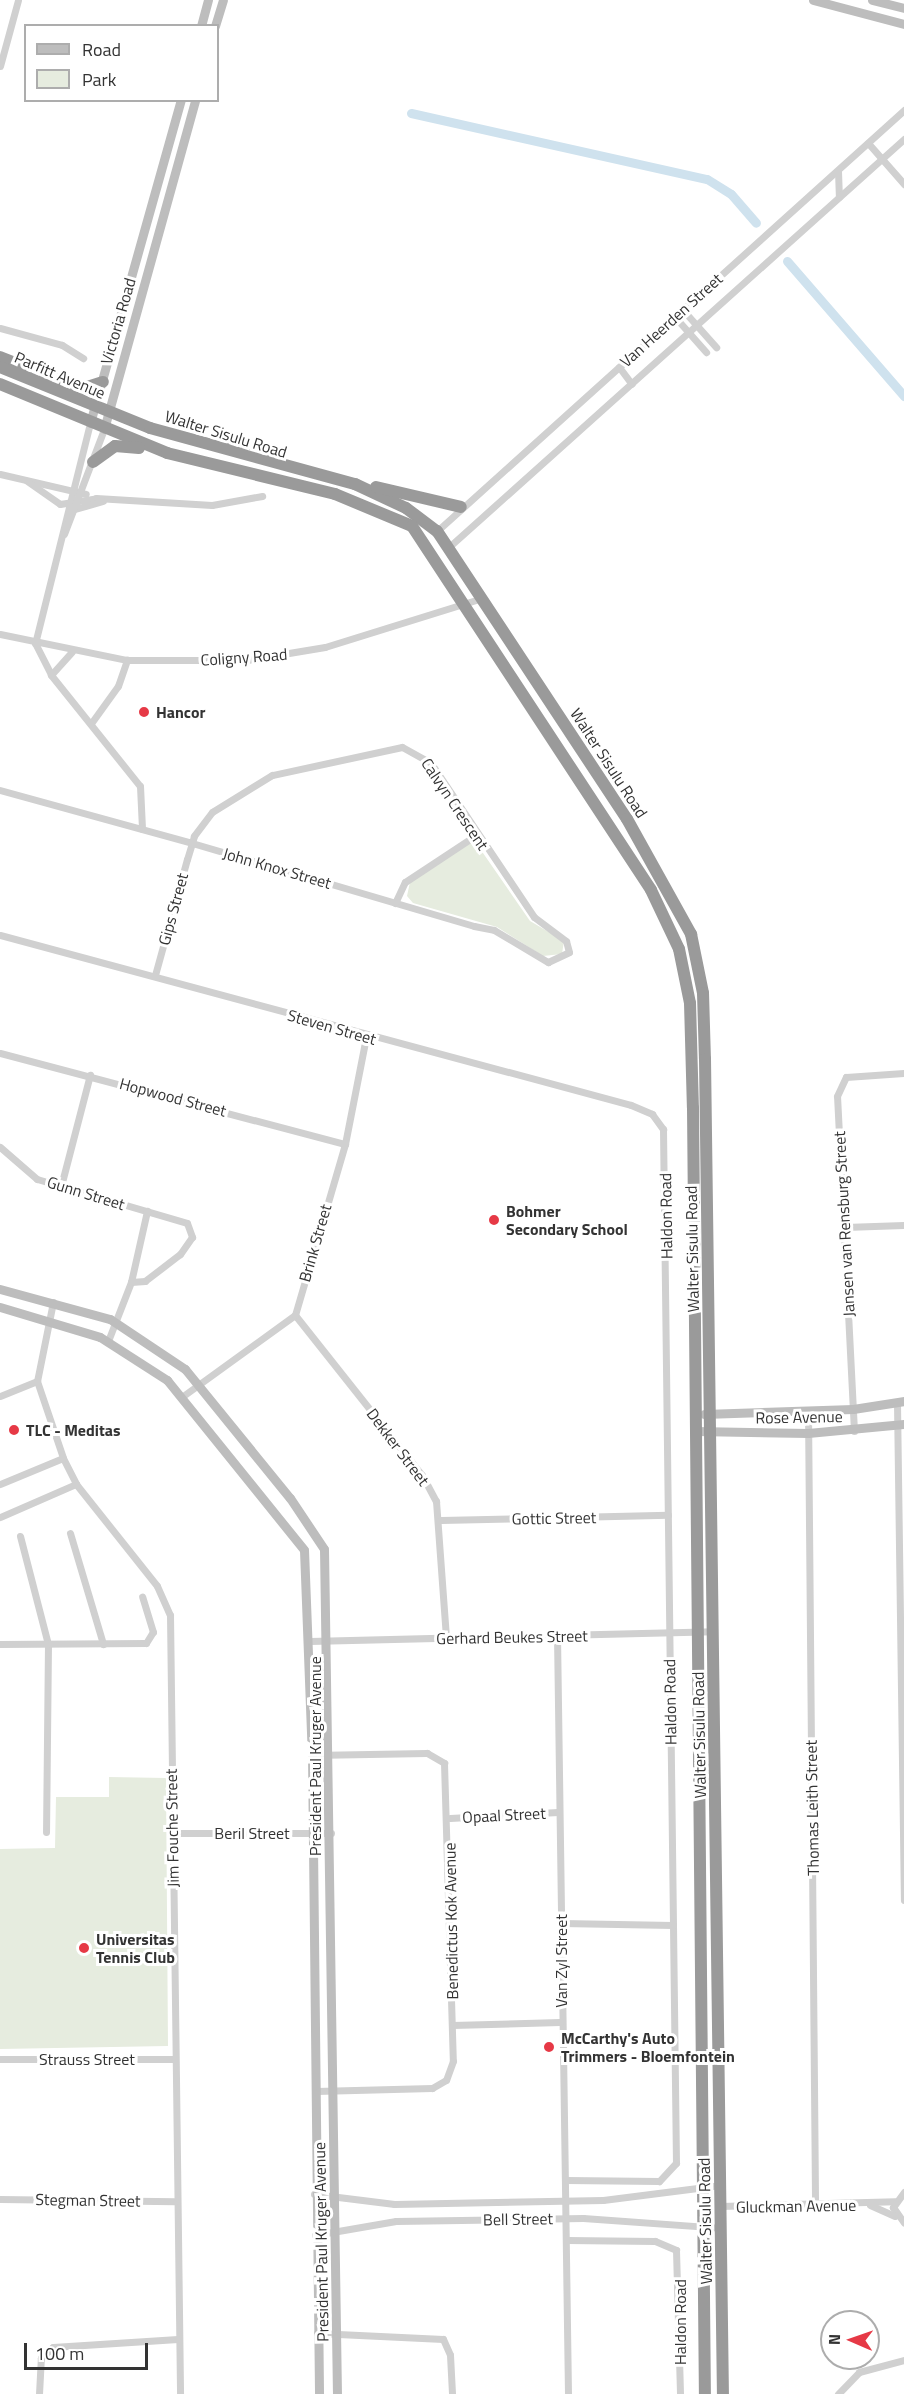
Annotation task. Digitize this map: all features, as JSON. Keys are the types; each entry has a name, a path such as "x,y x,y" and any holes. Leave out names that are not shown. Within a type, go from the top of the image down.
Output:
{"highway":[{"path":"0,357 81,389 103,382"},
{"name":"Parfitt Avenue","path":"0,367 107,413"},
{"name":"Parfitt Avenue","path":"0,384 104,429"},
{"name":"Walter Sisulu Road","path":"107,413 355,484 437,531"},
{"name":"Walter Sisulu Road","path":"104,429 167,453 334,494 412,526 466,600 651,890 680,949 689,994 694,1198 697,1763 705,2394"},
{"path":"93,462 115,447 167,453"},
{"path":"355,484 461,507"},
{"path":"412,526 444,545"},
{"path":"437,531 444,545 454,582"},
{"name":"Walter Sisulu Road","path":"444,545 482,598 615,801 665,883 691,934 703,993 712,1413 723,2394"},
{"path":"601,812 615,801"},
{"path":"651,890 665,883"},
{"path":"689,994 703,993"},
{"path":"694,1198 708,1198"},
{"path":"694,1290 710,1290"},
{"path":"695,1517 713,1517"},
{"path":"697,1763 716,1764"},
{"path":"698,1865 717,1864"},
{"path":"699,1964 718,1963"},
{"path":"700,2087 720,2087"},
{"path":"703,2294 722,2294"}],"street":[{"path":"0,66 18,0"},
{"path":"202,24 208,0"},
{"path":"216,24 223,0"},
{"path":"813,0 849,5 904,24"},
{"path":"872,0 904,8"},
{"name":"Victoria Road","path":"36,643 67,503 180,102"},
{"name":"Victoria Road","path":"59,545 79,500 104,429 194,102"},
{"name":"Van Heerden Street","path":"437,531 904,110"},
{"path":"176,119 189,122"},
{"name":"Van Heerden Street","path":"444,545 697,328 904,139"},
{"path":"868,143 904,184"},
{"path":"839,169 839,197"},
{"path":"131,280 145,280"},
{"path":"683,310 716,347"},
{"path":"675,317 706,352"},
{"name":"Parfitt Avenue","path":"0,328 62,345 83,358"},
{"path":"619,367 632,384"},
{"path":"0,474 72,489 108,500 183,506 262,496"},
{"path":"27,481 54,502 67,503 96,498"},
{"path":"75,509 108,500"},
{"name":"Coligny Road","path":"0,633 72,652 127,660 208,662 297,654 466,600 482,598"},
{"path":"36,643 51,675 92,722 140,786 142,829"},
{"path":"51,675 72,652"},
{"path":"92,722 118,686 127,660"},
{"name":"Calvyn Crescent","path":"192,843 212,812 253,784 402,747 423,754 534,917 566,941 567,955 548,962"},
{"name":"John Knox Street","path":"0,790 494,930 548,962"},
{"path":"395,903 405,882 476,835"},
{"name":"Gips Street","path":"155,975 192,843"},
{"name":"Steven Street","path":"0,935 155,975 366,1037 631,1106 660,1123"},
{"name":"Brink Street","path":"295,1315 345,1144 366,1037"},
{"name":"Hopwood Street","path":"0,1053 345,1144"},
{"name":"Jansen van Rensburg Street","path":"854,1431 840,1086 855,1075 904,1073"},
{"path":"62,1186 90,1075"},
{"name":"Haldon Road","path":"566,2180 659,2181 676,2163 668,1515 669,1347 660,1123"},
{"name":"Gunn Street","path":"0,1147 37,1179 184,1221 192,1237 180,1254 145,1281 131,1282"},
{"name":"Gunn Street","path":"108,1341 131,1282 147,1211"},
{"path":"845,1227 904,1226"},
{"name":"President Paul Kruger Avenue","path":"0,1289 53,1302 115,1323 164,1353 197,1384 321,1541 329,1640 337,2394"},
{"name":"Jim Fouche Street","path":"53,1302 37,1381 63,1458 76,1485 157,1586 170,1615 175,2201 180,2394"},
{"name":"President Paul Kruger Avenue","path":"0,1307 108,1341 183,1396 304,1550 310,1641 316,2091 314,2194 319,2394"},
{"path":"183,1396 295,1315"},
{"name":"Dekker Street","path":"295,1315 422,1475 441,1520 446,1638"},
{"path":"0,1396 37,1381"},
{"path":"901,1402 904,1900"},
{"name":"Rose Avenue","path":"695,1414 853,1409 901,1402"},
{"name":"Thomas Leith Street","path":"808,1411 815,2205"},
{"name":"Rose Avenue","path":"695,1431 808,1433 854,1431 901,1425"},
{"path":"0,1484 63,1458"},
{"path":"0,1517 76,1485"},
{"name":"Gottic Street","path":"441,1520 668,1515"},
{"path":"70,1533 103,1644"},
{"path":"20,1536 48,1644 46,1832"},
{"path":"0,1644 150,1642 150,1618 142,1597"},
{"name":"Gerhard Beukes Street","path":"310,1641 670,1634 714,1631"},
{"name":"Van Zyl Street","path":"557,1635 560,2022 567,2218 568,2394"},
{"name":"Benedictus Kok Avenue","path":"312,1755 435,1755 447,1771 450,1818 453,2061 441,2085 316,2091"},
{"name":"Opaal Street","path":"450,1818 558,1812"},
{"name":"Beril Street","path":"173,1833 331,1833"},
{"path":"561,1923 673,1925"},
{"path":"452,2025 560,2022"},
{"name":"Strauss Street","path":"0,2059 175,2059"},
{"name":"Gluckman Avenue","path":"702,2186 721,2185"},
{"name":"Bell Street","path":"314,2194 336,2193 394,2204 627,2199 702,2186"},
{"path":"904,2191 895,2201 904,2228"},
{"name":"Stegman Street","path":"0,2199 175,2201"},
{"name":"Gluckman Avenue","path":"721,2206 870,2205 895,2201"},
{"name":"Gluckman Avenue","path":"870,2205 900,2220"},
{"name":"Bell Street","path":"315,2235 336,2235 396,2221 567,2218 721,2228"},
{"name":"Bell Street","path":"567,2240 655,2241 676,2250"},
{"name":"Haldon Road","path":"676,2250 680,2394"},
{"path":"318,2333 443,2338 450,2355 452,2394"},
{"path":"39,2394 41,2358 53,2347 178,2339"},
{"path":"838,2394 859,2372 904,2360"}],"green space":[{"path":"474,840 530,921 564,941 562,954 543,956 497,927 413,903 407,896 410,882"},
{"name":"Universitas Tennis Club","path":"109,1777 166,1778 168,2046 0,2049 0,1849 55,1848 56,1797 109,1797"}],"waterway":[{"path":"411,113 707,179 731,194 756,223"},
{"path":"787,261 904,396"}],"place":[{"name":"Hancor","path":"144,712"},
{"name":"Bohmer Secondary School","path":"494,1220"},
{"name":"TLC - Meditas","path":"14,1430"},
{"name":"Universitas Tennis Club","path":"84,1948"},
{"name":"McCarthy's Auto Trimmers - Bloemfontein","path":"549,2047"}]}
